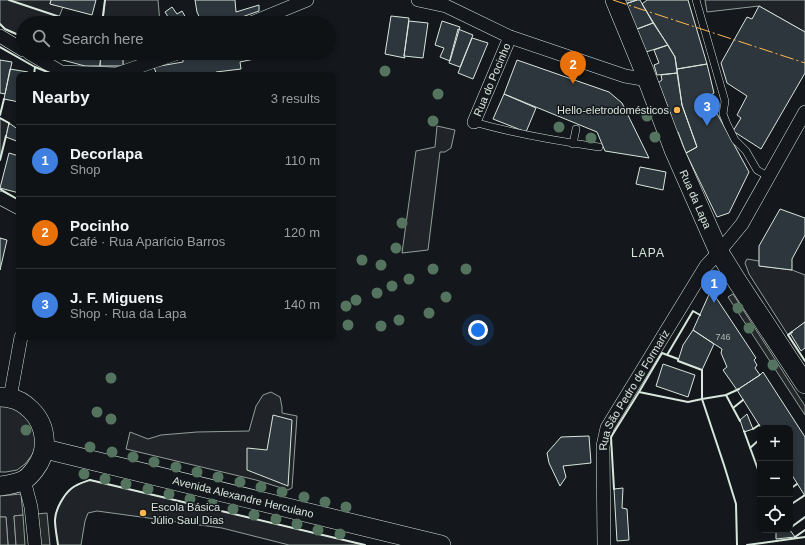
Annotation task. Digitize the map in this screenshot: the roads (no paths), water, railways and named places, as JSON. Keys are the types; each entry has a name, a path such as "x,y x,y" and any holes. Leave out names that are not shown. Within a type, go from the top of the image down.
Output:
{"main road":[{"name":"Rua da Lapa","path":"615,0 648,80 674,150 719,252 805,384"},
{"path":"0,486 10,485 24,480 40,462 45,448 44,431 37,415 25,404 5,397"},
{"name":"Avenida Alexandre Herculano","path":"45,448 441,545"}],"street":[{"path":"418,0 446,6 510,37 625,76 648,80"},
{"path":"268,16 304,1"},
{"path":"0,36 16,46"},
{"name":"Rua do Pocinho","path":"474,122 510,37"},
{"path":"41,60 61,72"},
{"path":"123,72 158,60"},
{"name":"Rua São Pedro de Formariz","path":"604,545 603,446 606,428 706,266 742,224 805,112"},
{"path":"0,198 16,206"},
{"path":"5,397 20,340"},
{"path":"24,480 31,507 35,545"}],"lane":[{"path":"696,0 725,101 723,114 727,124 735,140 746,151 757,170 769,177"},
{"path":"474,122 524,135 599,147"},
{"path":"574,144 576,129"}],"place":[{"name":"Pocinho","path":"573,84"},
{"name":"Hello-eletrodomésticos","path":"677,110"},
{"name":"J. F. Miguens","path":"707,126"},
{"name":"Decorlapa","path":"714,303"},
{"name":"Escola Básica Júlio Saul Dias","path":"143,513"}],"district":[{"name":"LAPA","path":"648,253"}]}
